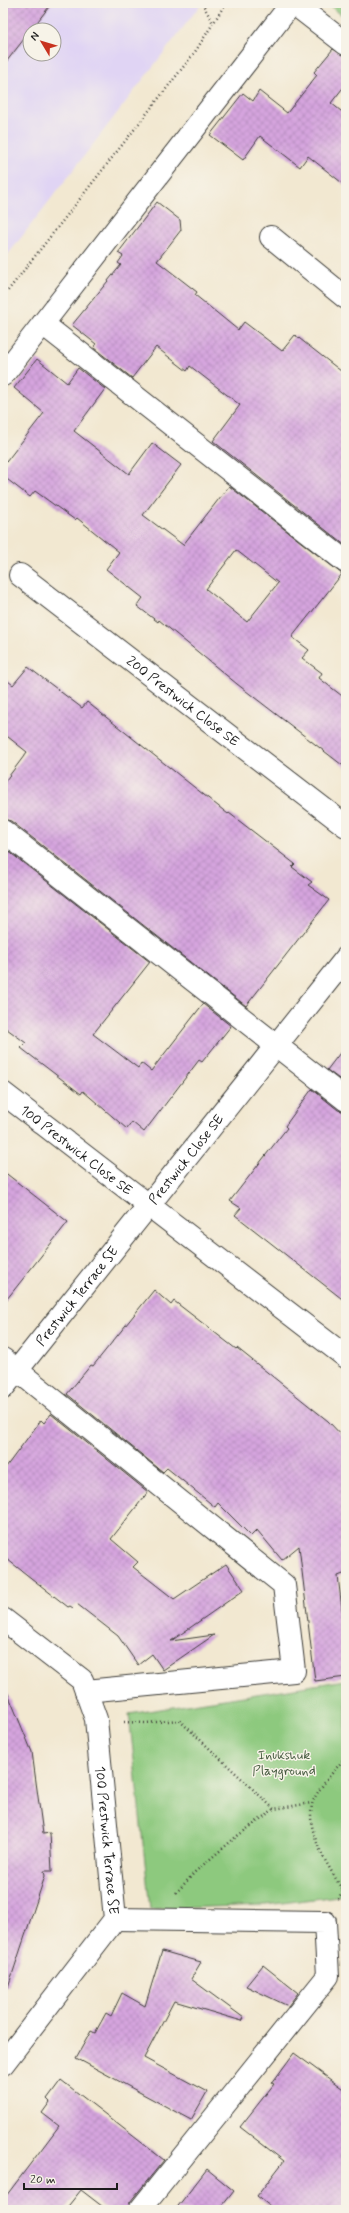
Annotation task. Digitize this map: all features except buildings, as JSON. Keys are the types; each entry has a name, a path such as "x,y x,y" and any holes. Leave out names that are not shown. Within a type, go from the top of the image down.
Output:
{"street":[{"path":"3,375 292,3 346,44"},
{"path":"271,237 346,298"},
{"path":"43,324 346,562"},
{"name":"200 Prestwick Close SE","path":"20,575 346,826"},
{"path":"3,831 346,1100"},
{"name":"Prestwick Close SE","path":"346,958 151,1205 346,1357"},
{"name":"100 Prestwick Close SE","path":"3,1093 151,1205"},
{"name":"Prestwick Terrace SE","path":"3,1388 10,1364 151,1205"},
{"path":"10,1364 284,1585 294,1671 86,1691"},
{"name":"100 Prestwick Terrace SE","path":"3,1619 82,1680 96,1719 115,1919 3,2064"},
{"path":"115,1919 325,1922 328,1976 140,2210"}],"path":[{"path":"202,3 213,24"},
{"path":"3,297 195,52 226,3"},
{"path":"96,1719 146,1724 179,1720 274,1809"},
{"path":"325,1922 343,1891 322,1852 310,1822 312,1804 334,1770 346,1757"},
{"path":"174,1895 195,1872 236,1837 274,1809 312,1804"}],"shaded area":[{"path":"3,3 202,3 3,261"}],"green space":[{"path":"326,3 346,3 346,18"},
{"name":"Inukshuk Playground","path":"346,1680 346,1895 266,1905 150,1909 129,1714"}]}
